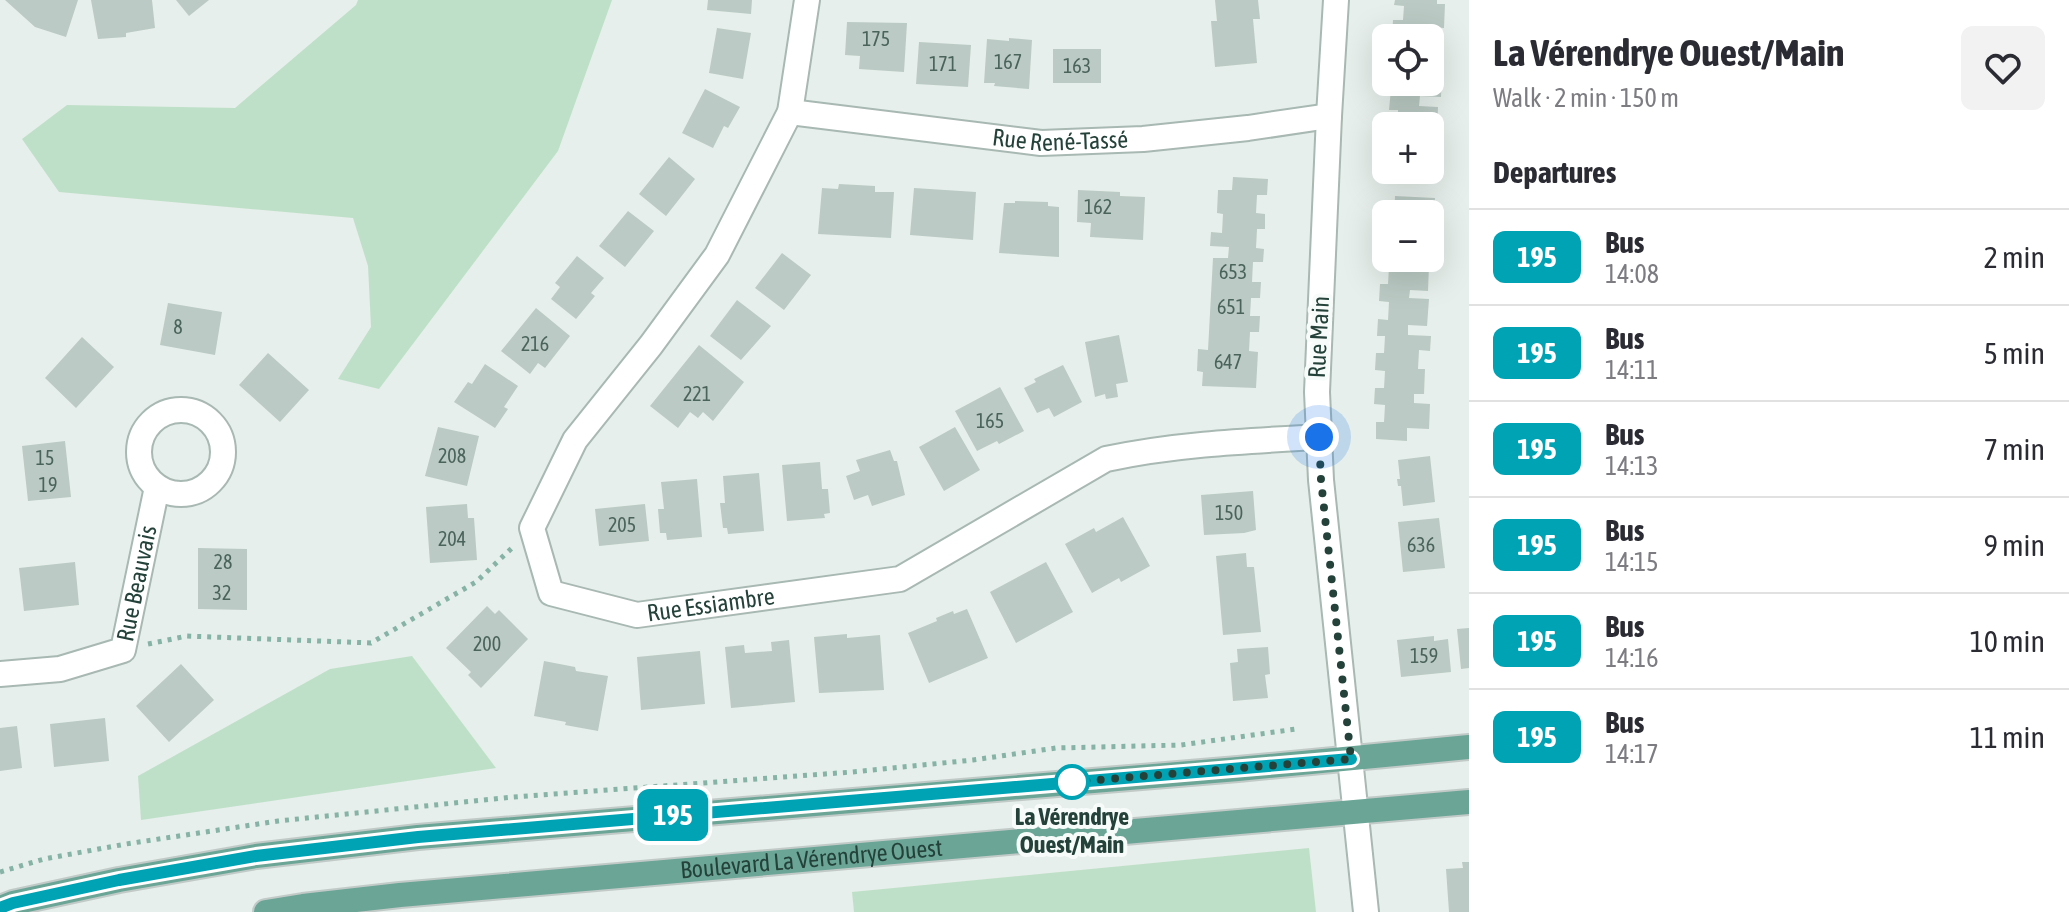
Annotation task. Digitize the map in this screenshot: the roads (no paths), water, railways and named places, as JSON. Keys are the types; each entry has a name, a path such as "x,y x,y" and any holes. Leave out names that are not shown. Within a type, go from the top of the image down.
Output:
{"main road":[{"path":"0,908 119,880 256,856 418,837 1469,747"},
{"name":"Boulevard La Vérendrye Ouest","path":"266,912 400,895 1469,802"}],"street":[{"path":"790,112 807,0"},
{"name":"Rue Main","path":"1336,0 1317,392 1321,480 1366,912"},
{"name":"Rue René-Tassé","path":"790,112 1041,143 1143,139 1329,116"},
{"name":"Rue Essiambre","path":"790,112 717,255 651,345 575,440 532,528 551,593 637,615 900,579 1106,459 1194,445 1319,437"},
{"name":"Rue Beauvais","path":"0,674 60,669 123,650 157,487"}],"place":[{"name":"La Vérendrye Ouest/Main","path":"1072,782"}]}
